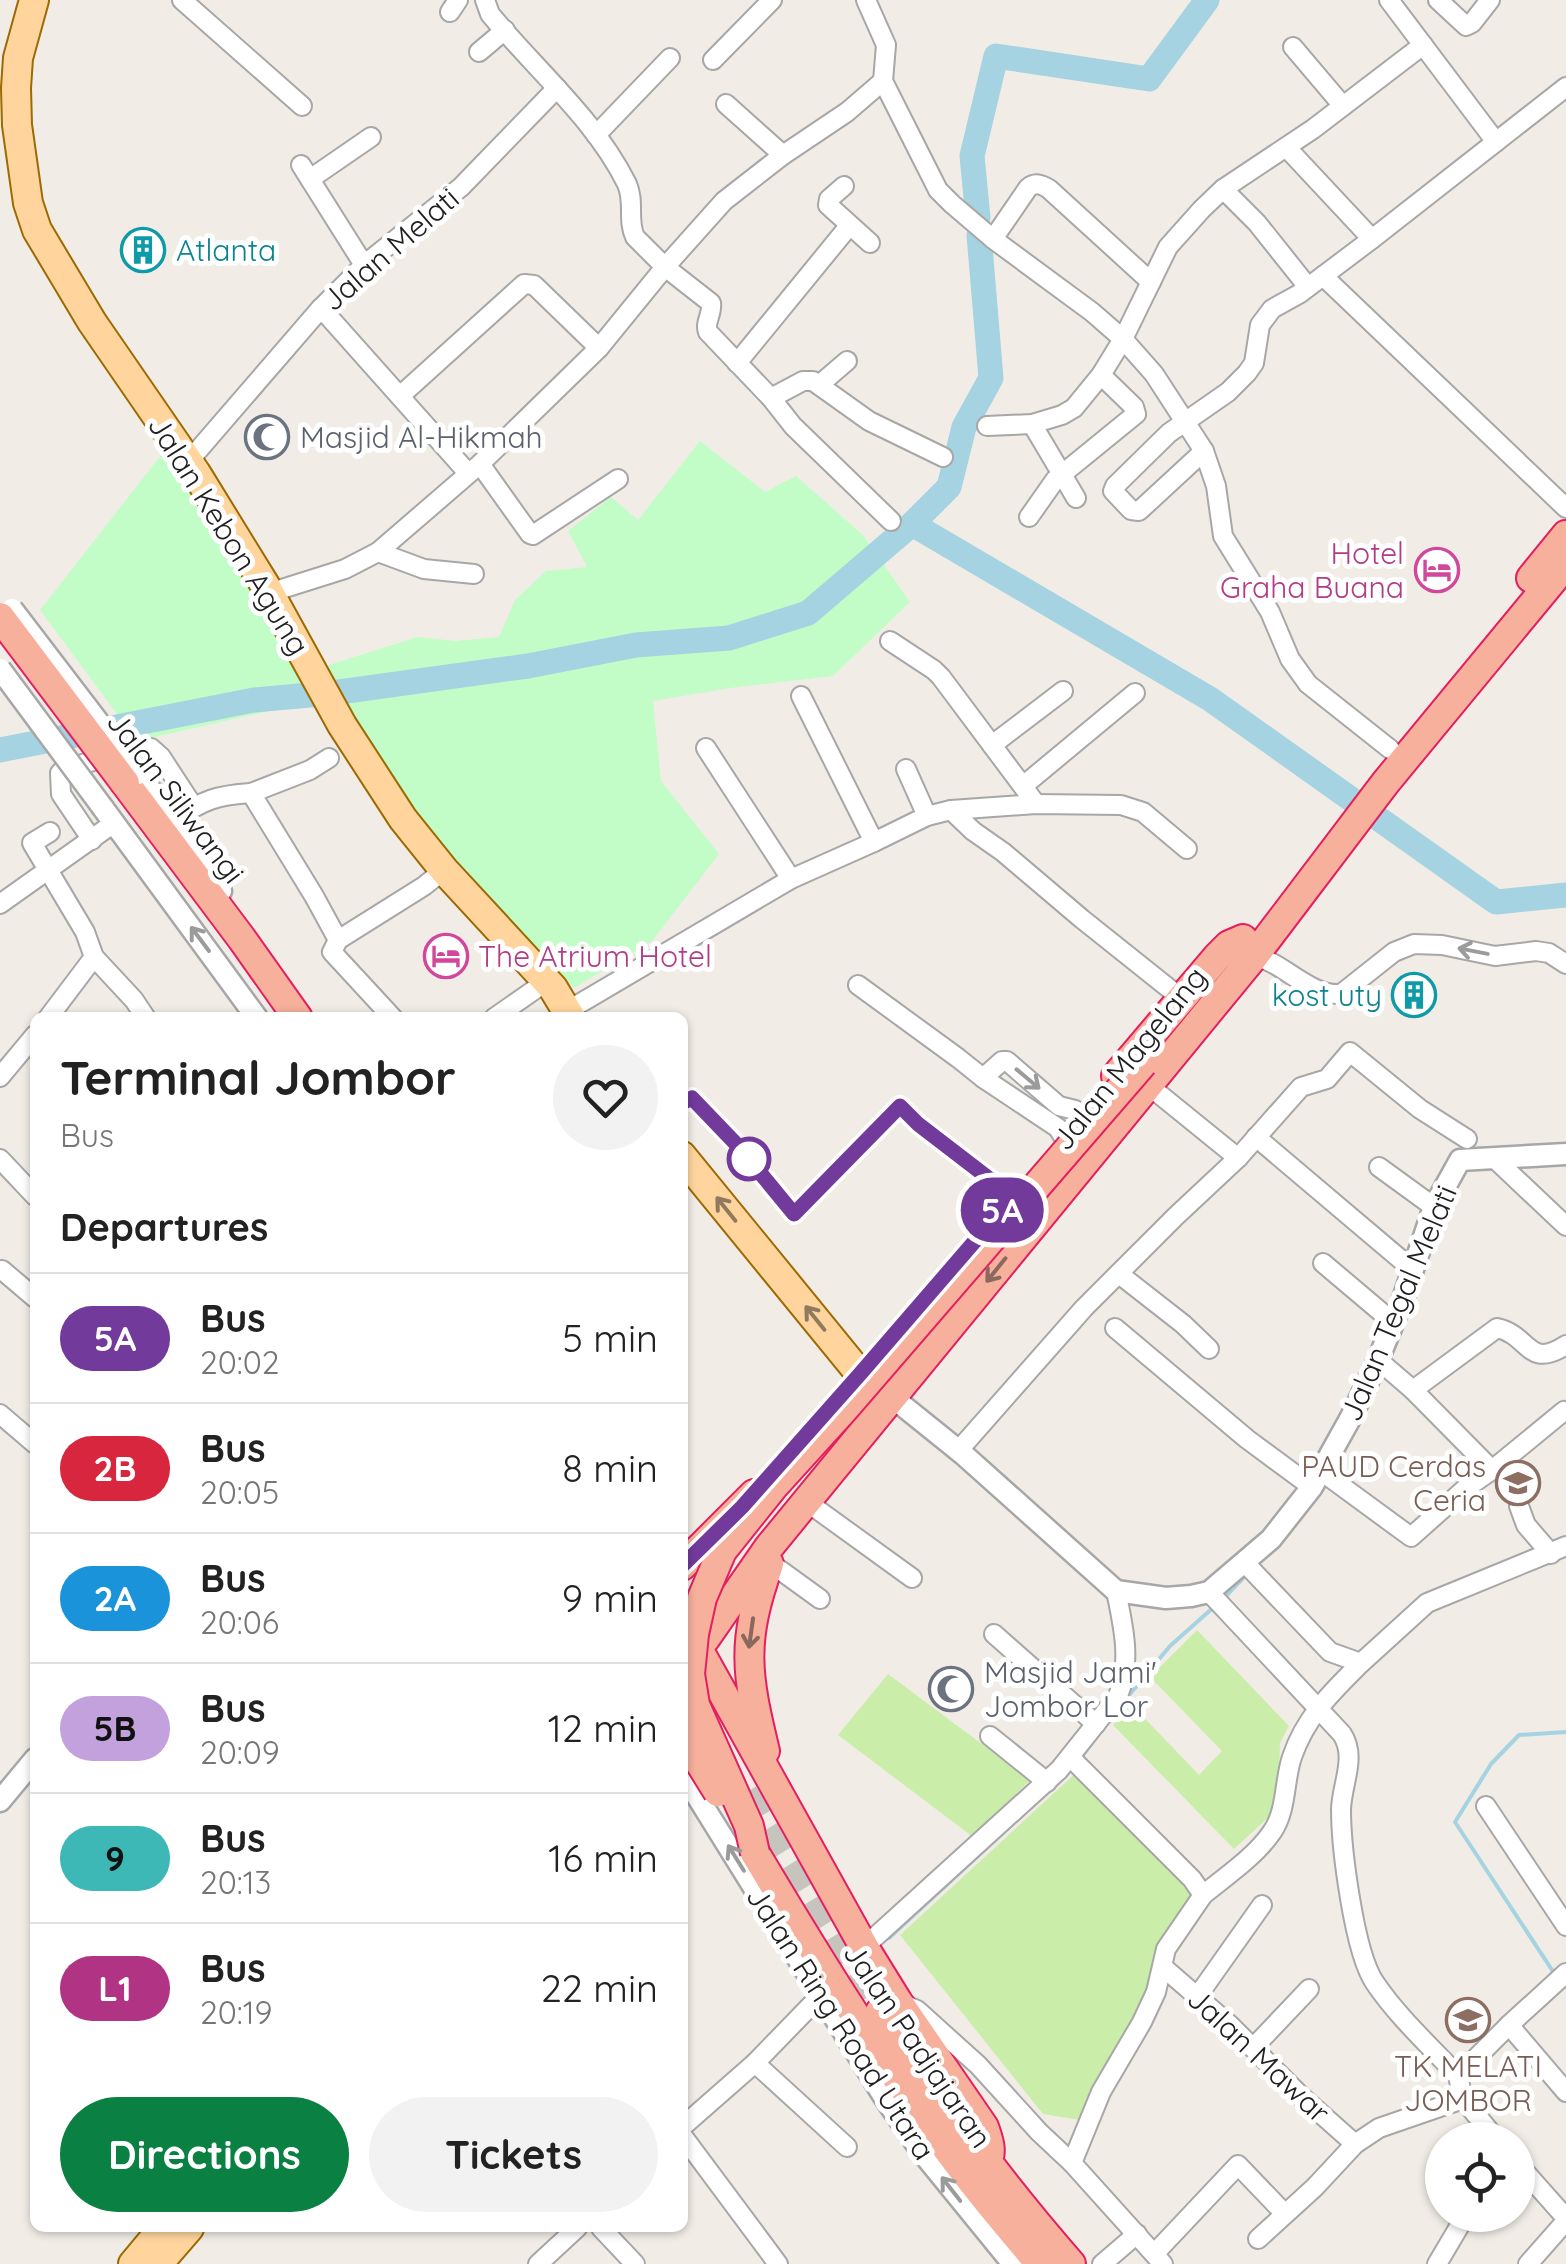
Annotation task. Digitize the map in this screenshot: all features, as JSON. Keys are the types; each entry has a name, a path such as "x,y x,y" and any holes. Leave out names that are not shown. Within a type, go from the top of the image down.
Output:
{"highway":[{"name":"Jalan Magelang","path":"693,1550 731,1518 860,1374 1229,945 1248,948 1382,767 1566,535"},
{"name":"Jalan Magelang","path":"1382,767 1566,564"},
{"name":"Jalan Siliwangi","path":"4,607 119,797 242,938 294,1012"},
{"name":"Jalan Siliwangi","path":"0,646 222,934 259,1012"},
{"path":"756,1852 749,1826 696,1706 690,1674 702,1598 722,1551 774,1486 1146,1074 1248,948"},
{"name":"Jalan Magelang","path":"688,1674 803,1506 1146,1074"},
{"path":"731,1518 766,1557 748,1660 752,1696 774,1788"},
{"path":"688,1595 703,1621 703,1647 741,1727 864,1948 889,2007"},
{"path":"688,1744 756,1852"},
{"name":"Jalan Padjajaran","path":"756,1852 804,1934 929,2125 1040,2264"},
{"name":"Jalan Padjajaran","path":"889,2007 984,2126 990,2143 987,2163 1071,2264"}],"main road":[{"name":"Jalan Kebon Agung","path":"34,0 18,58 9,131 38,230 92,322 188,462 269,593 342,725 403,820 547,981 568,1012"},
{"path":"688,1163 860,1374"},
{"path":"133,2264 160,2232"},
{"path":"158,2264 186,2232"}],"street":[{"path":"182,0 302,106"},
{"path":"485,0 490,14 596,134 628,187 633,202 631,231 665,266 711,303 706,330 793,426 891,522"},
{"path":"713,60 772,0"},
{"path":"866,0 886,45 883,81 938,190 993,239 1092,312 1154,374 1204,450 1216,486 1223,536 1270,612 1290,659 1382,767"},
{"path":"1389,0 1496,142"},
{"path":"1438,0 1466,26 1490,0"},
{"path":"479,52 505,30"},
{"path":"987,426 1032,424 1074,408 1123,339 1168,247 1223,189 1424,44"},
{"path":"1293,48 1343,106"},
{"path":"596,134 670,58"},
{"path":"269,593 345,569 378,552 474,469 598,348 724,201 847,112 883,81"},
{"path":"1204,450 1139,512 1115,493 1114,486 1160,440 1228,392 1247,372 1254,363 1257,334 1266,316 1324,276 1566,87"},
{"name":"Jalan Melati","path":"188,462 364,265 461,188 557,88"},
{"path":"726,104 783,155"},
{"path":"364,265 305,172 371,137"},
{"path":"1286,147 1372,239"},
{"path":"993,239 1028,188 1032,184 1042,185 1151,282"},
{"path":"844,186 828,202 870,243"},
{"path":"1223,189 1257,223 1308,288"},
{"path":"737,364 849,226"},
{"path":"1324,276 1566,508"},
{"path":"400,396 524,284 534,285 598,348"},
{"path":"322,308 533,535 618,479"},
{"path":"819,385 847,361"},
{"path":"1029,517 1063,473 1136,414 1134,407 1101,374"},
{"path":"771,398 808,380 870,421 943,458"},
{"path":"1032,424 1076,498"},
{"path":"378,552 424,568 474,574"},
{"path":"890,642 941,677 1036,804"},
{"path":"0,668 119,797 175,820 230,906 242,938"},
{"path":"992,745 1064,691"},
{"path":"1023,786 1135,693"},
{"path":"801,696 874,842"},
{"path":"92,840 61,794 60,773 64,768 151,748 161,756 193,806"},
{"path":"706,748 792,879"},
{"path":"175,820 204,800 252,793 310,770 329,758"},
{"path":"906,768 927,816"},
{"path":"252,793 338,940"},
{"path":"0,904 92,840 119,797"},
{"path":"572,1012 792,879 927,816 951,810 1036,804 1121,805 1143,812 1187,848"},
{"path":"951,810 1182,998"},
{"path":"50,832 32,843 86,932 94,958 142,1012"},
{"path":"387,1012 332,952 338,940 444,870"},
{"path":"1248,948 1322,992 1332,994 1341,994 1394,952 1414,944 1442,945 1495,956 1536,951 1549,953 1566,964"},
{"path":"53,1012 94,958"},
{"path":"503,1012 547,981"},
{"path":"858,985 1058,1128 1064,1138"},
{"path":"0,1077 30,1041"},
{"path":"958,1451 1084,1308 1238,1158 1301,1086 1328,1079 1350,1052 1420,1108 1468,1139"},
{"path":"983,1078 1002,1061 1007,1062 1060,1106 1082,1116"},
{"path":"1146,1074 1238,1158"},
{"path":"1256,1137 1412,1269"},
{"name":"Jalan Tegal Melati","path":"1209,1592 1271,1539 1316,1479 1378,1360 1434,1207 1460,1160 1566,1154"},
{"path":"0,1159 30,1189"},
{"path":"1495,1159 1566,1226"},
{"path":"1379,1167 1434,1207"},
{"path":"1323,1264 1394,1323"},
{"path":"2,1270 30,1294"},
{"path":"1118,1274 1210,1349"},
{"path":"1115,1328 1247,1439 1411,1537 1466,1488 1566,1412"},
{"path":"1413,1390 1497,1328 1510,1332 1543,1356 1566,1345"},
{"path":"1378,1360 1492,1470"},
{"path":"892,1397 1116,1591 1166,1598 1209,1592 1349,1744 1341,1803 1342,1833 1365,1961 1373,1980 1405,2020 1458,2076 1463,2099 1482,2122"},
{"path":"0,1414 30,1440"},
{"path":"803,1506 912,1578"},
{"path":"1519,1506 1526,1526 1558,1550"},
{"path":"1072,2163 1101,2092 1156,1992 1166,1948 1203,1895 1254,1853 1274,1830 1291,1759 1317,1708 1427,1604 1558,1550"},
{"path":"766,1557 820,1600"},
{"path":"1245,1562 1330,1652 1361,1663"},
{"path":"864,1948 1047,1782 1071,1758 1118,1696 1124,1682 1124,1631 1116,1591"},
{"path":"994,1634 1096,1724"},
{"path":"688,1745 700,1733 713,1728 741,1727"},
{"path":"990,1736 1047,1782"},
{"path":"1071,1758 1192,1879 1203,1895"},
{"path":"2,1793 30,1765"},
{"name":"Jalan Ring Road Utara","path":"688,1782 921,2152 1013,2264"},
{"path":"1486,1806 1566,1926"},
{"path":"1197,1997 1262,1905"},
{"name":"Jalan Mawar","path":"1162,1967 1355,2144"},
{"path":"1458,2076 1566,1974"},
{"path":"1253,2048 1309,1989"},
{"path":"688,2122 755,2063 820,1995"},
{"path":"889,2007 917,2010 978,2065 1159,2258 1238,2165 1286,2214"},
{"path":"1509,2024 1565,2088"},
{"path":"755,2063 848,2148"},
{"path":"1258,2239 1355,2144 1379,2128 1463,2099"},
{"path":"688,2143 778,2264"},
{"path":"1528,2264 1566,2219 1535,2183"},
{"path":"538,2264 573,2232"},
{"path":"605,2232 636,2264"},
{"path":"1438,2264 1456,2232"},
{"path":"1102,2264 1136,2234"}],"green space":[{"path":"183,427 327,698 137,741 40,610"},
{"path":"700,441 765,492 796,476 863,535 910,602 833,676 653,701 661,781 719,854 652,941 574,988 435,844 339,699 323,667 417,637 455,641 499,637 515,600 546,571 587,567 568,531 611,497 638,520"},
{"path":"1197,1630 1289,1726 1280,1743 1272,1814 1234,1849 1113,1725 1130,1703 1199,1775 1222,1751 1150,1677"},
{"path":"888,1674 1030,1780 973,1837 838,1735"},
{"path":"1078,1771 1196,1895 1080,2120 1043,2114 900,1935"}],"waterway":[{"path":"978,218 972,156 996,56 1149,79 1207,0"},
{"path":"912,524 949,487 964,427 991,378 979,235"},
{"path":"0,750 254,700 528,666 636,645 729,638 808,613 912,524 1210,699 1496,902 1566,895"},
{"path":"1435,1235 1453,1193"},
{"path":"1224,1598 1245,1576"},
{"path":"1125,1700 1170,1646 1215,1606"},
{"path":"1083,1755 1104,1727"},
{"path":"1552,1976 1554,1973 1455,1822 1491,1764 1519,1735 1566,1732"},
{"path":"889,1938 1070,1771"}],"tunnel":[{"path":"744,1794 880,2012"}],"bus line":[{"name":"5A","path":"688,1100 692,1098 738,1146 794,1214 900,1106 1013,1197 742,1507 688,1560"}],"place":[{"name":"Atlanta","path":"143,250"},
{"name":"Masjid Al-Hikmah","path":"267,437"},
{"name":"Hotel Graha Buana","path":"1437,570"},
{"name":"The Atrium Hotel","path":"446,956"},
{"name":"kost uty","path":"1414,995"},
{"name":"PAUD Cerdas Ceria","path":"1518,1483"},
{"name":"Masjid Jami' Jombor Lor","path":"951,1689"},
{"name":"TK MELATI JOMBOR","path":"1468,2020"}]}
